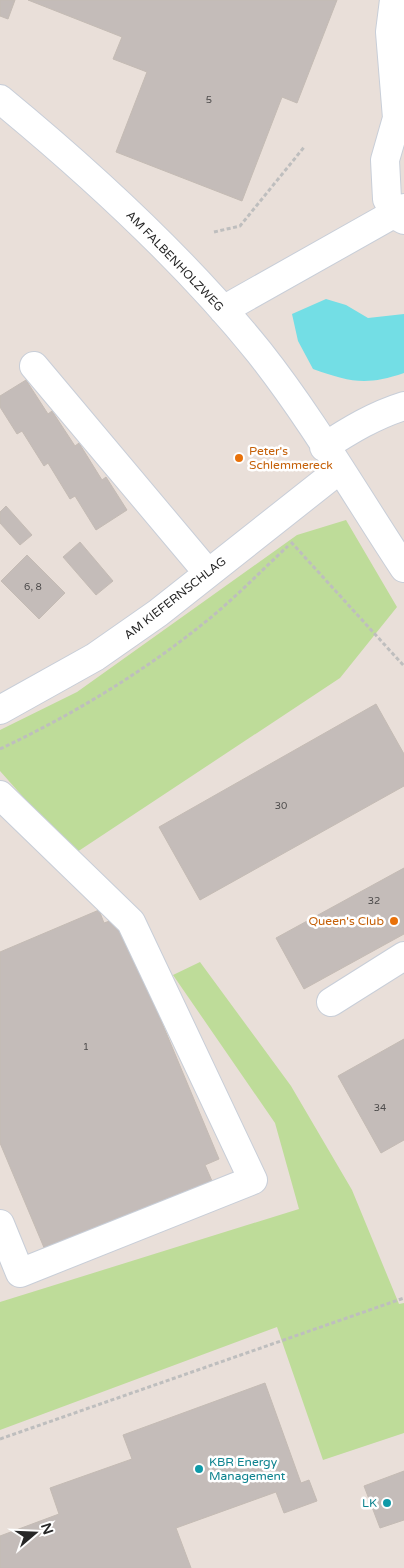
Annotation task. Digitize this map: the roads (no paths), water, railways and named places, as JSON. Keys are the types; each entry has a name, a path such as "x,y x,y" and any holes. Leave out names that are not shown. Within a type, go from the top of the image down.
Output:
{"street":[{"path":"223,310 401,214 387,199 385,160 397,118 390,32 394,0"},
{"name":"AM FALBENHOLZWEG","path":"0,99 129,212 223,310 291,394 404,568"},
{"path":"34,366 208,573"},
{"path":"324,447 358,425 383,412 404,406"},
{"name":"AM KIEFERNSCHLAG","path":"0,710 95,657 158,613 339,470"},
{"path":"0,795 130,922 254,1180 20,1272 0,1224"},
{"path":"331,1002 404,956"}],"water":[{"path":"326,299 346,305 368,318 404,314 404,373 379,380 358,381 337,377 313,369 298,341 292,314"}],"place":[{"name":"Peter's Schlemmereck","path":"239,458"},
{"name":"Queen's Club","path":"394,921"},
{"name":"KBR Energy Management","path":"199,1469"},
{"name":"LK","path":"387,1503"}]}
